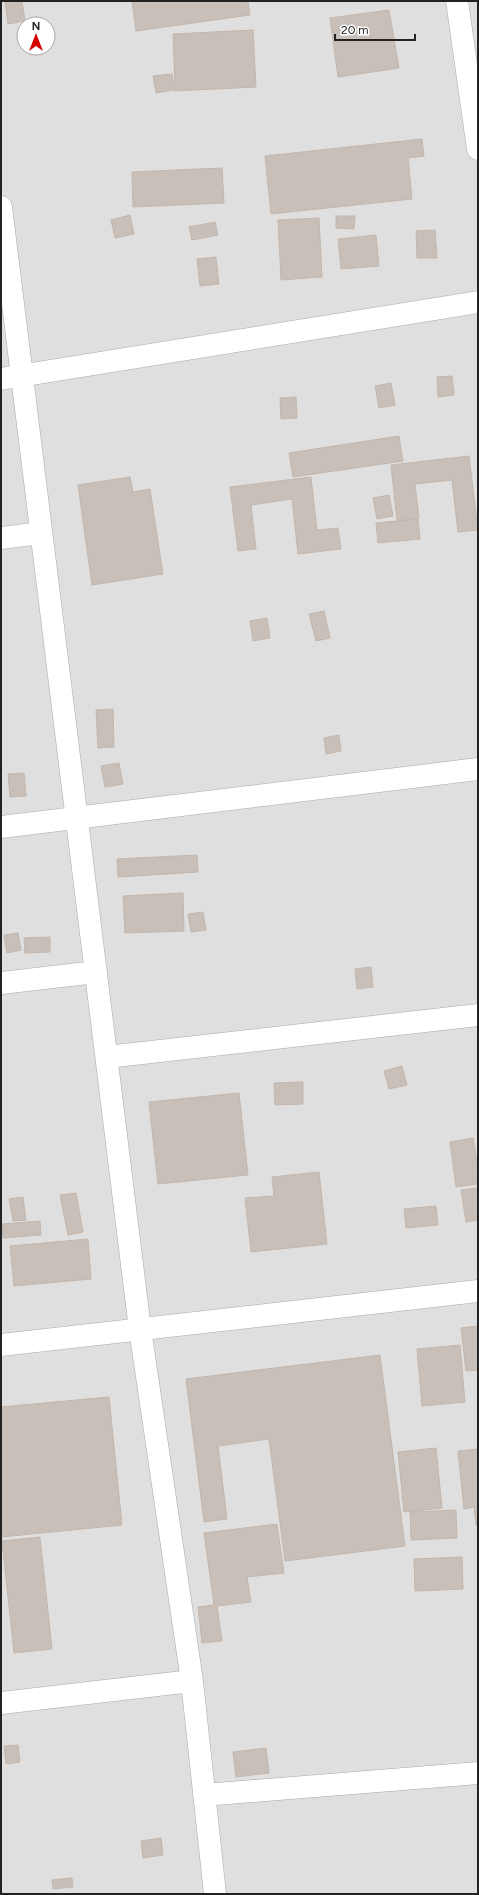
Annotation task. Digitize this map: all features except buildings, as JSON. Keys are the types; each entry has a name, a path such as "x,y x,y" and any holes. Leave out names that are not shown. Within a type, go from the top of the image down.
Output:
{"street":[{"path":"457,1 478,149"},
{"path":"1,207 11,378 41,533 140,1329 192,1681 215,1894"},
{"path":"11,378 478,302"},
{"path":"1,538 41,533"},
{"path":"1,827 478,770"},
{"path":"1,983 96,972"},
{"path":"107,1057 478,1015"},
{"path":"1,1345 478,1291"},
{"path":"1,1703 192,1681"},
{"path":"204,1795 478,1773"}],"shaded area":[{"path":"1,1 478,1 478,1894 1,1894"}]}
